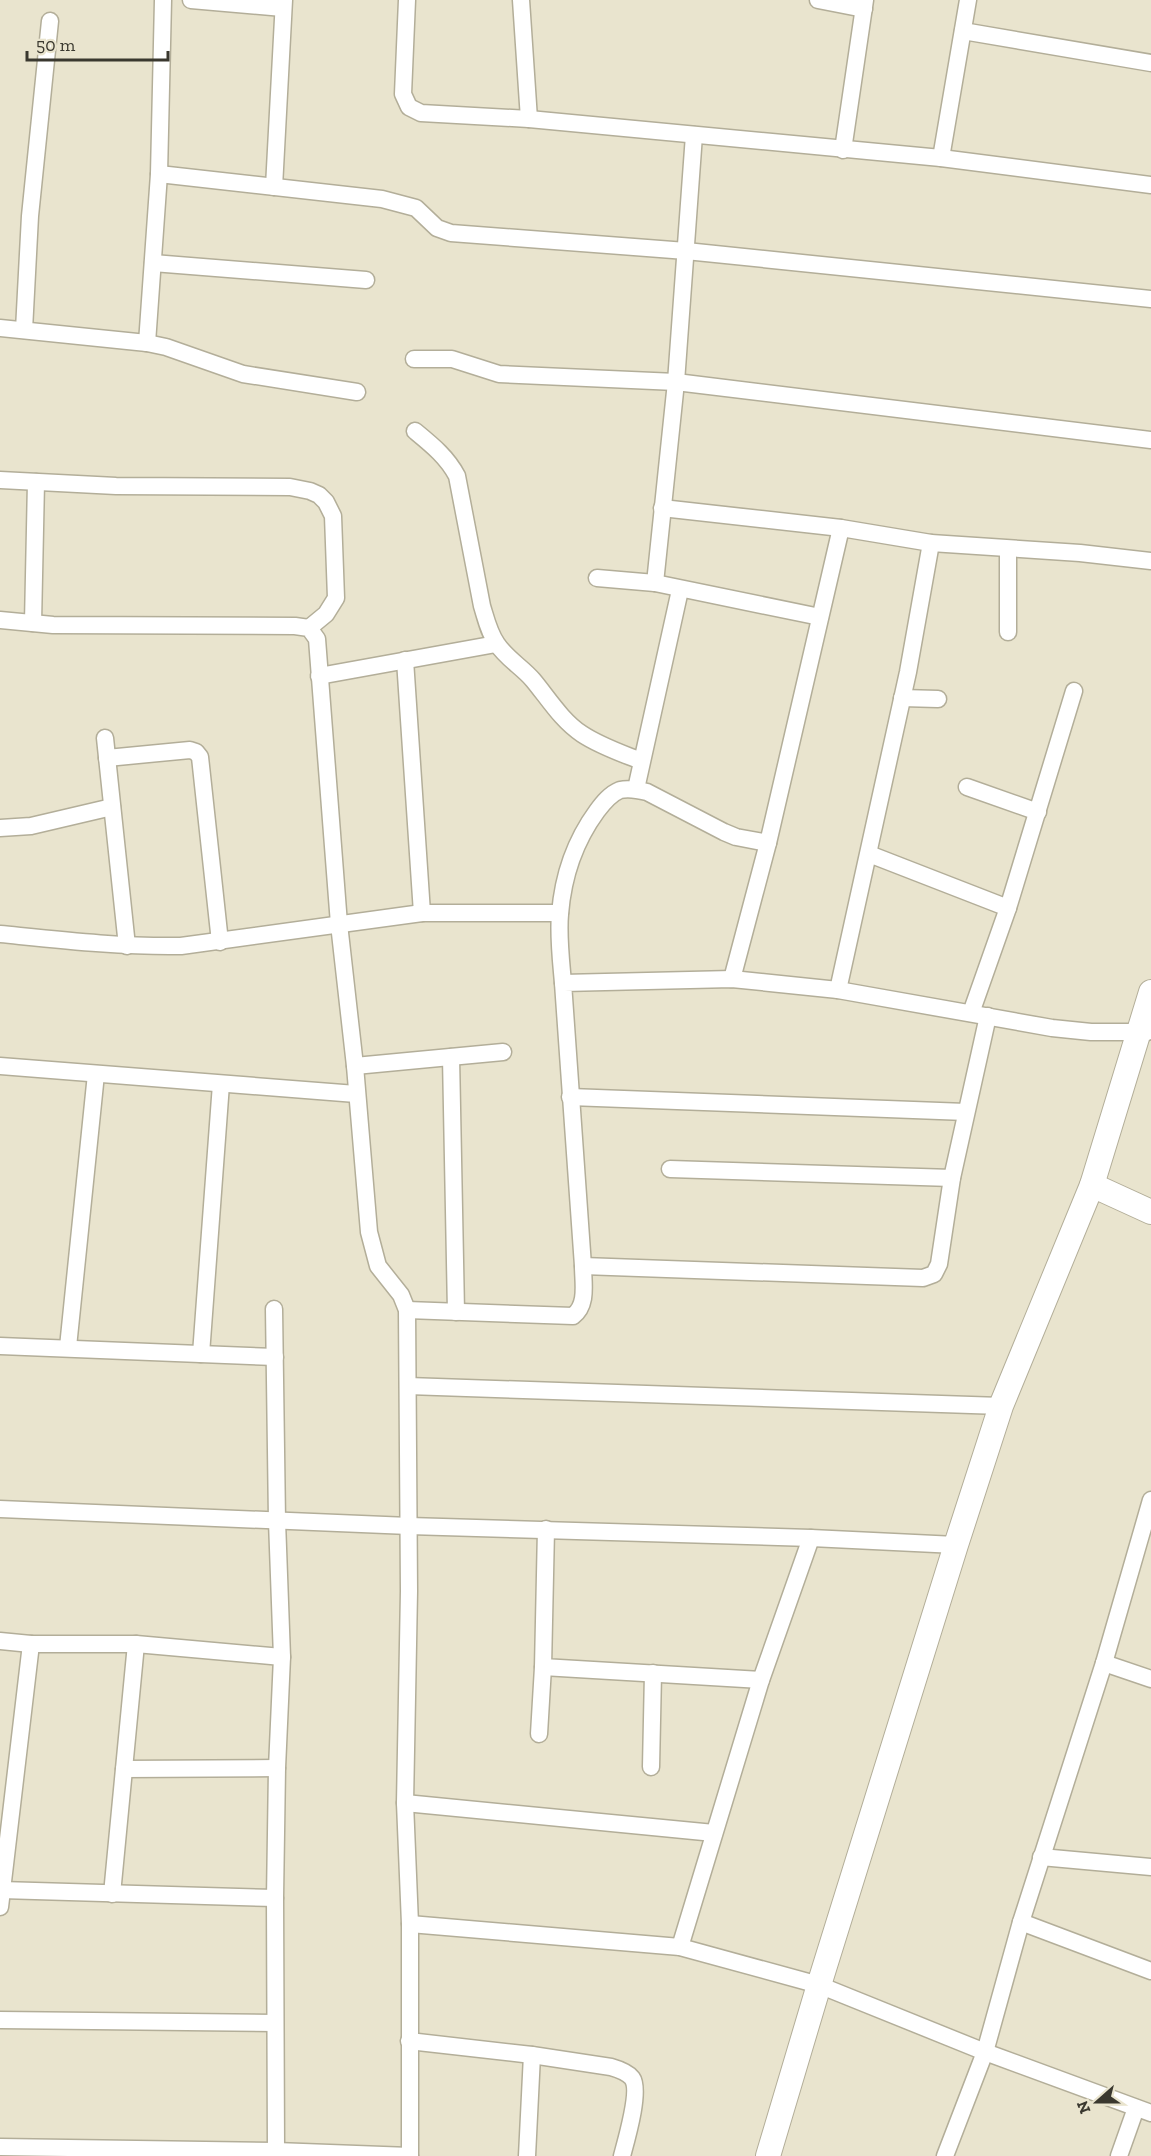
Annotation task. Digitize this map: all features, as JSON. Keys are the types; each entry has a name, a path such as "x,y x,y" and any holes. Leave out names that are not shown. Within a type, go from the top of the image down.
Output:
{"street":[{"path":"147,343 159,174 163,0"},
{"path":"191,0 283,4 274,187"},
{"path":"406,0 404,94 409,107 421,113 529,119 941,158 1151,185"},
{"path":"521,0 529,119"},
{"path":"818,0 865,4 843,150"},
{"path":"941,158 968,0"},
{"path":"24,330 30,216 50,21"},
{"path":"963,31 1151,63"},
{"path":"655,583 676,382 694,135"},
{"path":"159,174 382,199 416,208 437,228 451,232 686,251 1151,299"},
{"path":"153,263 366,280"},
{"path":"0,328 147,343 166,347 243,374 357,392"},
{"path":"414,359 452,359 499,374 676,382 1151,440"},
{"path":"415,431 439,451 457,476 482,606 487,626 496,644 524,671 566,721 580,733 597,743 641,761"},
{"path":"0,480 116,486 290,487 319,495 326,502 333,516 336,598 327,614 309,628 276,625 53,625 0,620"},
{"path":"33,623 36,482"},
{"path":"662,508 841,528 931,543 1151,561"},
{"path":"732,979 768,843 841,528"},
{"path":"838,990 902,698 931,543"},
{"path":"1008,549 1008,632"},
{"path":"597,578 655,583 680,590 820,617"},
{"path":"636,789 680,590"},
{"path":"0,2147 276,2151 410,2156 410,1924 405,1803 409,1526 407,1310 401,1295 378,1266 373,1251 339,924 317,639 309,628"},
{"path":"319,676 496,644"},
{"path":"405,660 422,913"},
{"path":"583,1266 923,1278 934,1274 939,1264 952,1178 966,1112 979,1015 1008,908 1074,691"},
{"path":"902,698 938,699"},
{"path":"105,738 127,945"},
{"path":"107,758 190,750 196,752 200,757 220,942"},
{"path":"967,788 1038,812"},
{"path":"407,1310 573,1316 580,1311 583,1302 583,1266 560,946 560,913 569,867 577,841 606,799 620,790 636,789 648,792 724,832 736,837 768,843"},
{"path":"0,828 31,826 112,807"},
{"path":"868,854 1008,908"},
{"path":"0,934 127,945 181,946 422,913 560,913"},
{"path":"563,983 732,979 838,990 1052,1028 1091,1032 1145,1032"},
{"path":"768,2156 819,1985 1001,1406 1092,1185 1145,1032 1151,992"},
{"path":"354,1066 503,1052"},
{"path":"451,1057 456,1312"},
{"path":"0,1066 356,1094"},
{"path":"68,1347 96,1074"},
{"path":"201,1354 221,1084"},
{"path":"570,1097 966,1112"},
{"path":"670,1169 952,1178"},
{"path":"1092,1185 1151,1212"},
{"path":"274,1309 277,1521 282,1657 275,1898 276,2151"},
{"path":"0,1346 275,1357"},
{"path":"408,1386 1001,1406"},
{"path":"945,2156 985,2052 1021,1922 1104,1663 1151,1500"},
{"path":"0,1509 956,1545"},
{"path":"539,1734 546,1529"},
{"path":"680,1947 761,1680 811,1538"},
{"path":"0,1641 31,1644 136,1644 282,1657"},
{"path":"31,1644 1,1898 112,1894 275,1898"},
{"path":"112,1894 136,1644"},
{"path":"1104,1663 1151,1679"},
{"path":"543,1667 761,1680"},
{"path":"651,1767 653,1673"},
{"path":"124,1769 277,1768"},
{"path":"405,1803 714,1833"},
{"path":"1041,1857 1151,1867"},
{"path":"1021,1922 1150,1965"},
{"path":"410,1924 680,1947 819,1985 985,2052 1144,2110 1119,2156"},
{"path":"0,2020 275,2023"},
{"path":"410,2041 532,2055 611,2067 622,2071 632,2078 636,2090 622,2156"},
{"path":"527,2156 532,2055"}]}
